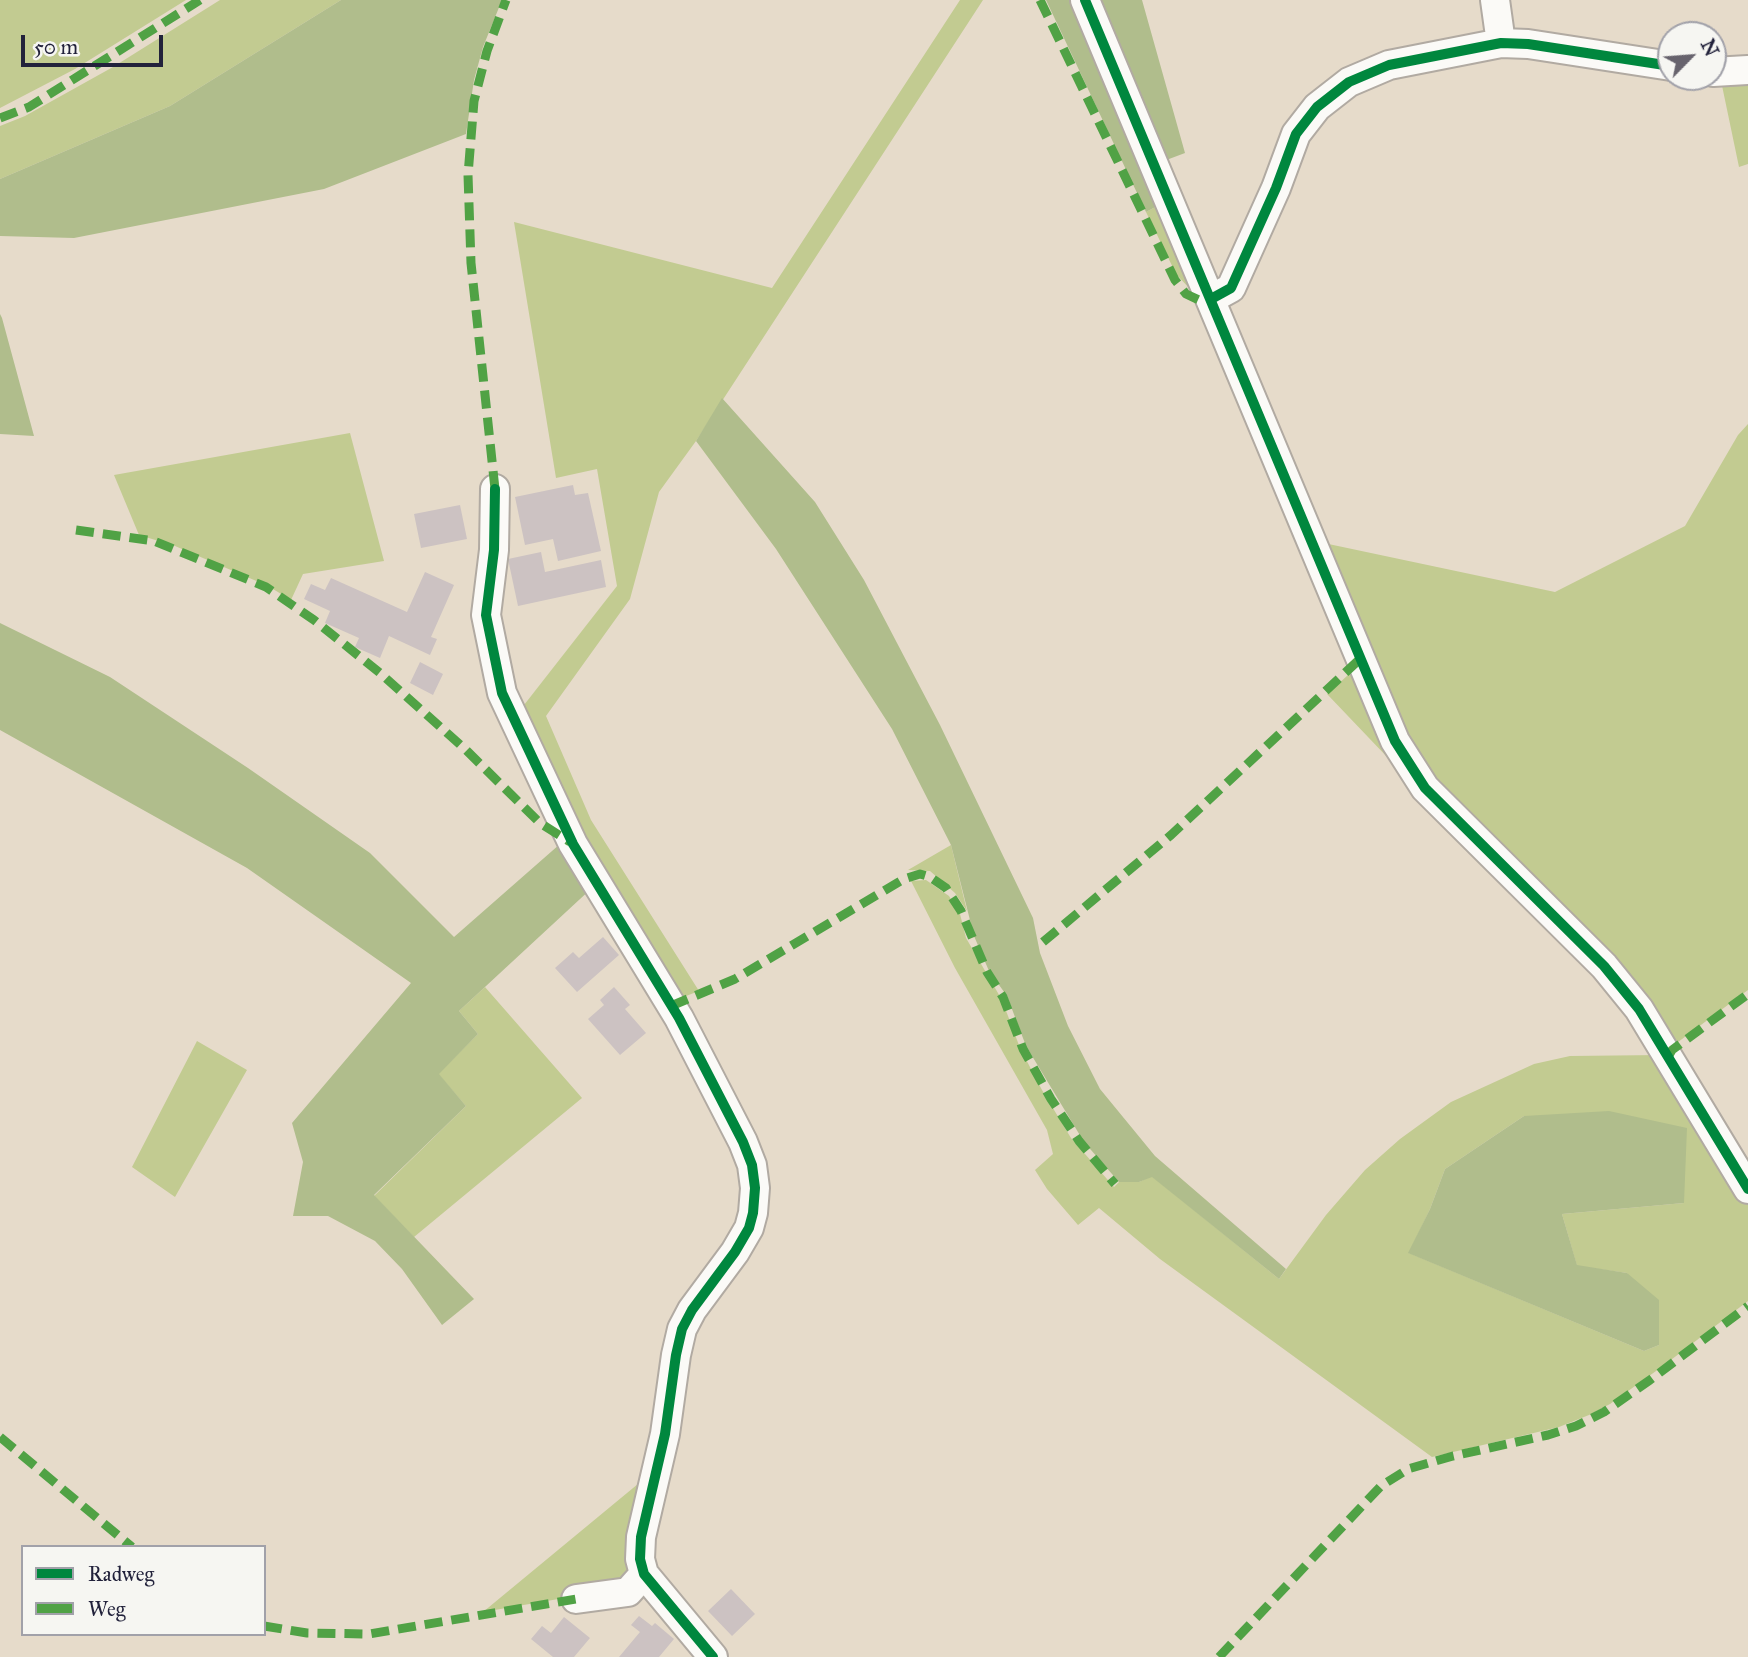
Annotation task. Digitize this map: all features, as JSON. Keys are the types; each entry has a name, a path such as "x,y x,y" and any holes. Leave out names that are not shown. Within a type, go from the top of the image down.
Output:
{"street":[{"path":"1085,0 1395,741 1425,788 1604,966 1639,1009 1748,1189"},
{"path":"1495,0 1501,43"},
{"path":"1211,299 1231,288 1276,188 1296,134 1317,107 1349,82 1388,65 1501,43 1528,44 1657,64"},
{"path":"1727,71 1748,70"},
{"path":"495,489 494,550 486,615 502,693 573,844 679,1018 743,1142 752,1165 754,1213 749,1228 735,1252 692,1310 682,1329 665,1434 640,1537 640,1559 644,1574 713,1657"},
{"path":"576,1599 628,1592 644,1574"}],"green space":[{"path":"0,0 186,0 75,69 0,108"},
{"path":"220,0 341,0 170,106 0,179 0,126 25,116 113,67"},
{"path":"341,0 502,0 483,47 474,80 466,134 324,189 74,238 0,236 0,179 170,106"},
{"path":"960,0 983,0 696,441 659,492 630,599 546,716 591,820 699,991 673,1001 517,714 617,586 597,469 556,478 514,222 772,288"},
{"path":"1046,0 1076,0 1161,204 1146,212"},
{"path":"1094,0 1142,0 1185,153 1161,162"},
{"path":"1748,74 1748,164 1739,167 1723,91 1727,91 1727,76"},
{"path":"1161,204 1194,287 1190,289 1176,274 1146,212"},
{"path":"0,314 2,318 34,436 0,434"},
{"path":"722,398 815,502 864,580 940,725 1033,918 1040,953 1068,1026 1100,1089 1155,1156 1286,1269 1279,1279 1152,1177 1139,1182 1119,1182 1084,1142 1026,1046 1007,996 989,971 974,936 951,845 892,729 776,549 696,441"},
{"path":"1748,424 1748,990 1670,1048 1434,791 1399,734 1319,542 1555,592 1685,526 1738,435"},
{"path":"350,433 384,561 303,574 291,600 268,586 175,546 139,535 114,475"},
{"path":"0,623 110,677 248,768 370,853 454,937 560,844 593,887 459,1011 478,1034 439,1074 466,1106 374,1195 474,1299 442,1325 402,1269 375,1241 328,1216 293,1216 303,1162 292,1123 411,983 247,868 0,730"},
{"path":"1358,666 1430,802 1327,694"},
{"path":"951,845 967,911 955,893 930,871 908,870"},
{"path":"926,880 949,896 960,914 966,938 1002,1000 1020,1048 1042,1090 1071,1138 1114,1187 1119,1182 1139,1182 1152,1176 1279,1279 1326,1215 1365,1170 1400,1139 1451,1102 1534,1064 1570,1056 1660,1055 1748,1196 1748,1301 1610,1404 1589,1415 1559,1427 1432,1457 1160,1259 1099,1208 1078,1225 1047,1189 1035,1170 1053,1154 1047,1130 955,968 911,881","holes":["1524,1116 1684,1203 1562,1214 1577,1266 1627,1273 1659,1345 1644,1351 1409,1253 1445,1169"]},
{"path":"485,987 582,1098 414,1237 374,1196 466,1106 438,1074 478,1034 459,1011"},
{"path":"197,1041 247,1070 175,1197 132,1167"},
{"path":"1609,1111 1687,1128 1684,1203 1562,1214 1577,1265 1627,1273 1659,1300 1659,1345 1644,1351 1408,1253 1430,1209 1445,1169 1524,1116"},
{"path":"650,1474 628,1587 483,1612"}],"building":[{"path":"573,485 575,495 588,493 601,551 558,561 553,539 525,545 515,497"},
{"path":"460,505 467,539 421,548 414,514"},
{"path":"541,552 545,572 601,560 606,587 518,606 508,559"},
{"path":"425,572 454,585 431,637 437,639 430,655 389,636 380,658 355,647 359,638 325,623 330,611 304,599 311,584 325,590 331,578 407,612"},
{"path":"420,662 443,674 433,695 410,683"},
{"path":"603,937 619,955 577,992 555,968 573,952 579,958"},
{"path":"614,987 630,1005 625,1009 646,1033 620,1055 588,1019 604,1005 600,1000"},
{"path":"731,1589 755,1614 732,1636 708,1611"},
{"path":"639,1616 652,1626 655,1623 674,1639 659,1657 619,1657 640,1632 631,1625"},
{"path":"564,1617 590,1638 574,1657 553,1657 531,1639 542,1626 551,1633"}],"marked path":[{"path":"0,118 29,107 200,0"},
{"path":"495,489 471,263 468,175 474,101 487,51 506,0"},
{"path":"1040,0 1175,280 1186,294 1199,300 1211,299"},
{"path":"76,530 154,541 266,587 314,620 380,673 465,749 540,823 570,842"},
{"path":"1043,942 1171,835 1361,658"},
{"path":"671,1006 735,979 904,879 920,874 930,877 946,888 961,911 987,972 1003,997 1023,1049 1051,1099 1079,1141 1115,1184"},
{"path":"1668,1057 1672,1050 1748,994"},
{"path":"1219,1657 1381,1486 1408,1469 1576,1426 1604,1412 1650,1380 1748,1306"},
{"path":"0,1437 130,1545"},
{"path":"266,1626 307,1633 369,1634 576,1599"}],"cycle path":[{"path":"1085,0 1395,741 1425,788 1604,966 1639,1009 1748,1189"},
{"path":"1211,299 1231,288 1276,188 1296,134 1317,107 1349,82 1389,65 1501,43 1528,44 1657,64"},
{"path":"495,489 494,550 486,615 502,693 573,844 679,1018 743,1142 752,1165 755,1188 749,1228 735,1252 692,1310 682,1329 665,1434 641,1537 640,1559 644,1574 713,1657"}]}
